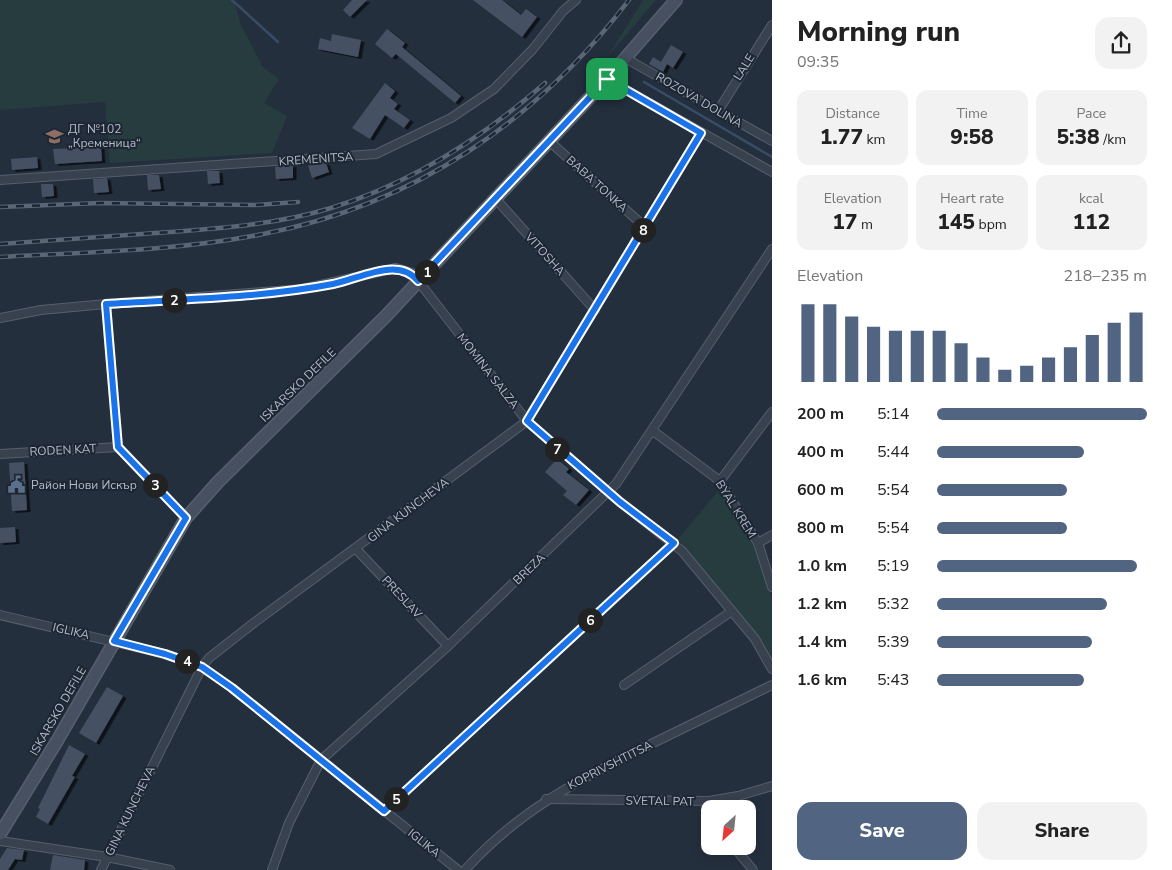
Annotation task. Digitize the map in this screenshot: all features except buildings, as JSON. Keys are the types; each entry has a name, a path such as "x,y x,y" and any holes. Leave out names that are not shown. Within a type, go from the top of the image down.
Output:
{"main road":[{"name":"ISKARSKO DEFILE","path":"0,834 186,518 218,482 357,347 607,79 676,0"}],"street":[{"name":"KREMENITSA","path":"0,180 376,154 451,118 494,90 534,49 563,11 576,0"},
{"name":"LALE","path":"718,111 772,25"},
{"name":"ROZOVA DOLINA","path":"625,58 772,141"},
{"path":"607,79 772,172"},
{"name":"GINA KUNCHEVA","path":"101,870 202,667 209,658 527,421 701,133"},
{"name":"BABA TONKA","path":"549,141 645,226"},
{"name":"VITOSHA","path":"495,198 595,310"},
{"name":"BREZA","path":"272,870 290,823 321,760 448,646 608,491 623,474 653,431 772,249"},
{"path":"0,318 42,310 303,289 396,268 412,273 418,281"},
{"name":"MOMINA SALZA","path":"418,281 527,421 608,491 674,543 755,639 772,669"},
{"path":"106,304 118,447 186,518"},
{"path":"720,481 772,412"},
{"name":"BYAL KREM","path":"653,431 720,481 758,543 772,587"},
{"name":"RODEN KAT","path":"0,454 118,447"},
{"path":"758,543 772,535"},
{"path":"384,811 674,543"},
{"name":"PRESLAV","path":"356,549 448,646"},
{"path":"624,685 732,611"},
{"name":"IGLIKA","path":"0,615 165,654 202,667 232,688 458,870"},
{"name":"KOPRIVSHTITSA","path":"464,870 488,843 546,799 584,776 772,684"},
{"name":"SVETAL PAT","path":"726,800 772,786"},
{"name":"SVETAL PAT","path":"546,799 701,805"},
{"path":"0,841 107,857 170,870"},
{"path":"740,855 753,870"}],"green space":[{"path":"0,0 234,0 241,25 263,67 279,79 264,103 287,116 272,153 110,163 105,102 0,110"},
{"path":"643,0 656,0 608,56"},
{"path":"719,490 753,544 772,599 772,660 763,642 678,539"}],"waterway":[{"path":"232,0 278,42"},
{"path":"644,82 772,157"}],"railway":[{"path":"0,257 132,250 231,240 318,221 371,202 421,179 468,152 513,120 554,84 593,44 629,0"},
{"path":"0,244 231,227 271,222 331,208 390,186 445,157 496,122 545,83"},
{"path":"0,207 100,203 256,205 298,202"}],"place":[{"name":"ДГ №102 „Кременица“","path":"54,136"},
{"name":"Район Нови Искър","path":"17,485"}],"route":[{"path":"607,79 701,133 527,421 544,438 620,502 674,543 384,811 232,688 202,667 165,654 114,641 186,518 118,447 106,304 303,289 396,268 412,273 418,281 607,79"}]}
